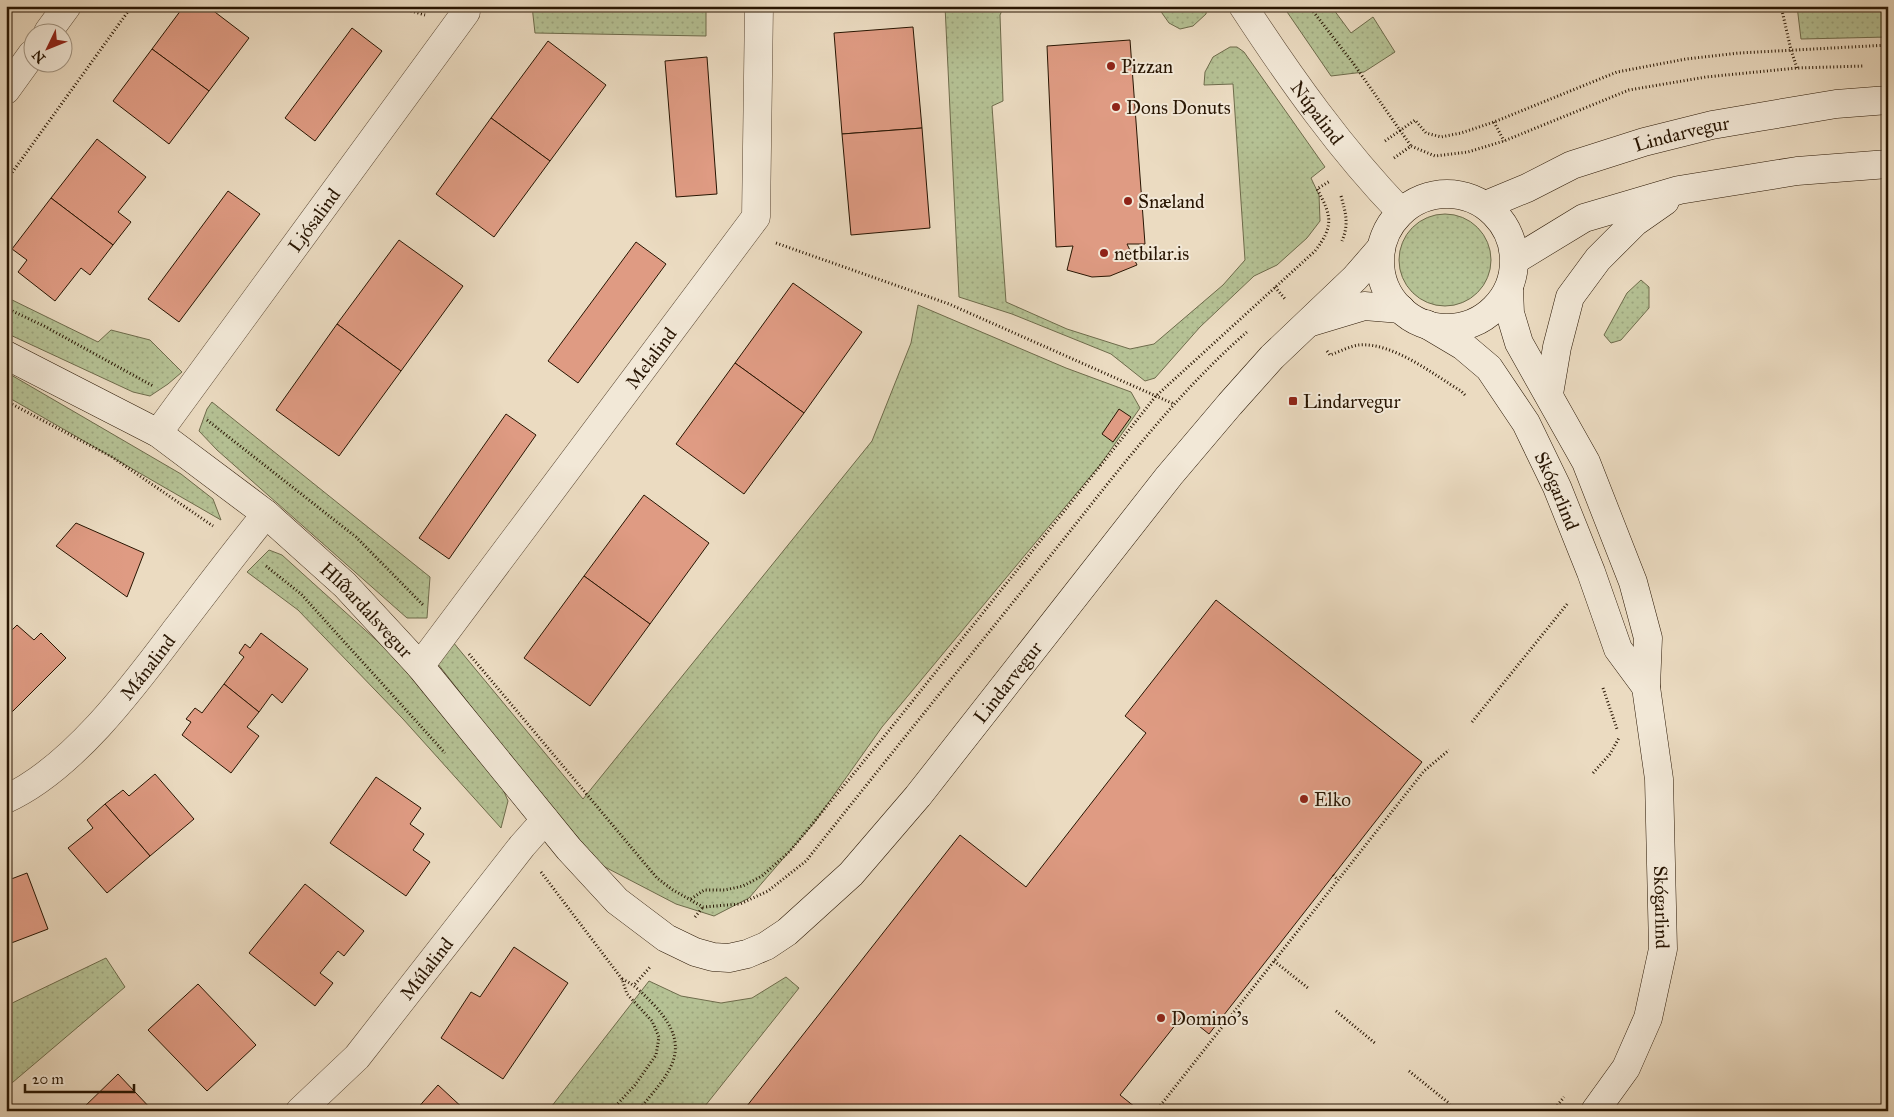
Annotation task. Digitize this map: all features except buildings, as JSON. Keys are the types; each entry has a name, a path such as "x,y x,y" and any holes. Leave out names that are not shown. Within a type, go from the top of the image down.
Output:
{"street":[{"path":"55,22 67,6"},
{"name":"Melalind","path":"420,666 756,216 759,6"},
{"name":"Núpalind","path":"1243,6 1268,45 1367,177 1401,212"},
{"name":"Ljósalind","path":"158,432 466,9"},
{"path":"6,90 22,68"},
{"name":"Lindarvegur","path":"1486,206 1572,165 1644,142 1712,125 1836,104 1888,100"},
{"path":"1515,260 1584,218 1679,190 1797,171 1888,164"},
{"path":"1548,394 1557,347 1570,297 1598,259 1635,222 1679,190"},
{"path":"1442,193 1465,196 1486,206 1502,220 1511,240 1515,260 1514,275 1509,289 1498,305 1483,318 1465,326 1445,328 1426,324 1412,318 1401,309 1386,287 1381,275 1381,248 1388,228 1401,212 1420,199 1442,193"},
{"name":"Lindarvegur","path":"666,938 695,952 713,957 729,958 747,954 766,946 787,932 851,874 918,796 1169,476 1251,379 1305,324 1355,278 1381,248"},
{"name":"Skógarlind","path":"1509,289 1510,313 1518,343 1586,462 1633,582 1648,638 1646,687 1660,779 1663,949 1648,1018 1626,1068 1595,1111"},
{"name":"Lindarvegur","path":"1305,324 1364,306 1401,309"},
{"name":"Skógarlind","path":"1426,324 1463,346 1489,368 1526,423 1557,487 1591,572 1618,649 1646,687"},
{"name":"Hlíðardalsvegur","path":"6,355 158,432 266,514 346,585 420,666 569,849 618,901 666,938"},
{"name":"Mánalind","path":"6,799 53,769 94,730 137,682 266,514"},
{"name":"Múlalind","path":"300,1111 357,1057 522,846 546,820"}],"path":[{"path":"6,181 132,6"},
{"path":"466,9 539,6"},
{"path":"1309,6 1353,63 1411,146 1435,156 1468,152 1504,141 1629,90 1706,77 1797,68 1869,66"},
{"path":"1781,6 1797,68"},
{"path":"1385,141 1414,120 1426,133 1441,137 1461,133 1494,122 1616,72 1686,59 1739,53 1888,45"},
{"path":"1494,122 1504,141"},
{"path":"1390,161 1411,146"},
{"path":"691,900 704,890 724,890 743,886 762,876 790,851 887,733 1156,396 1315,251 1326,236 1330,222 1327,208 1317,190 1330,181"},
{"path":"1340,195 1346,216 1346,230 1340,244"},
{"path":"793,248 949,304 1174,404"},
{"path":"1275,287 1285,299 1291,293"},
{"path":"703,907 740,904 768,891 806,861 1174,404 1220,355 1249,330"},
{"path":"1322,345 1330,355 1359,345 1381,347 1409,359 1461,391 1467,397"},
{"path":"6,401 112,457 241,545 300,594 451,759"},
{"path":"1472,722 1569,601"},
{"path":"1592,773 1610,754 1619,736 1602,683"},
{"path":"1156,1111 1424,771 1449,750"},
{"path":"522,846 622,979 627,994 652,1021 659,1037 656,1055 635,1085 611,1111"},
{"path":"1333,875 1338,880"},
{"path":"1274,961 1308,988"},
{"path":"622,979 635,984 666,1018 674,1032 676,1051 668,1074 638,1111"},
{"path":"1336,1011 1376,1044"},
{"path":"1409,1071 1450,1104"},
{"path":"1553,1111 1569,1090"}],"green space":[{"path":"532,6 706,6 706,36 535,33"},
{"path":"945,6 1004,6 1000,15 1003,101 992,106 1006,302 1067,329 1130,349 1154,344 1223,285 1245,260 1233,84 1204,85 1205,72 1213,57 1230,47 1237,47 1244,52 1325,167 1311,178 1319,195 1320,221 1307,238 1277,265 1254,276 1200,327 1155,378 1145,381 1111,354 1012,314 959,297"},
{"path":"1157,6 1207,6 1206,14 1193,26 1180,29 1169,23"},
{"path":"1283,6 1331,6 1351,33 1373,17 1395,52 1364,72 1331,76"},
{"path":"1797,6 1888,6 1888,37 1801,39"},
{"path":"1445,214 1454,215 1471,222 1483,234 1490,251 1490,269 1483,286 1471,298 1454,305 1445,306 1436,305 1419,298 1407,286 1400,269 1399,260 1400,251 1407,234 1419,222 1436,215"},
{"path":"1641,280 1649,287 1649,308 1621,340 1611,343 1604,335 1627,293"},
{"path":"6,297 98,342 111,330 150,340 182,372 150,396 133,392 6,333"},
{"path":"918,305 1066,368 1131,392 1140,408 1100,465 882,727 814,823 749,898 714,916 676,904 603,866 535,789 438,664 443,630 583,799 872,441 911,343"},
{"path":"6,372 181,474 213,499 221,520 6,396"},
{"path":"212,402 430,577 427,618 407,618 217,450 199,431 207,409"},
{"path":"269,550 282,555 385,648 432,700 500,782 508,801 501,828 403,719 298,610 247,572"},
{"path":"106,958 125,987 6,1088 6,1006"},
{"path":"786,977 799,988 701,1111 548,1111 649,981 681,996 721,1003 752,998"}],"place":[{"name":"Pizzan","path":"1111,66"},
{"name":"Dons Donuts","path":"1116,107"},
{"name":"Snæland","path":"1128,201"},
{"name":"netbilar.is","path":"1104,253"},
{"name":"Lindarvegur","path":"1293,401"},
{"name":"Elko","path":"1304,799"},
{"name":"Domino's","path":"1161,1018"}]}
